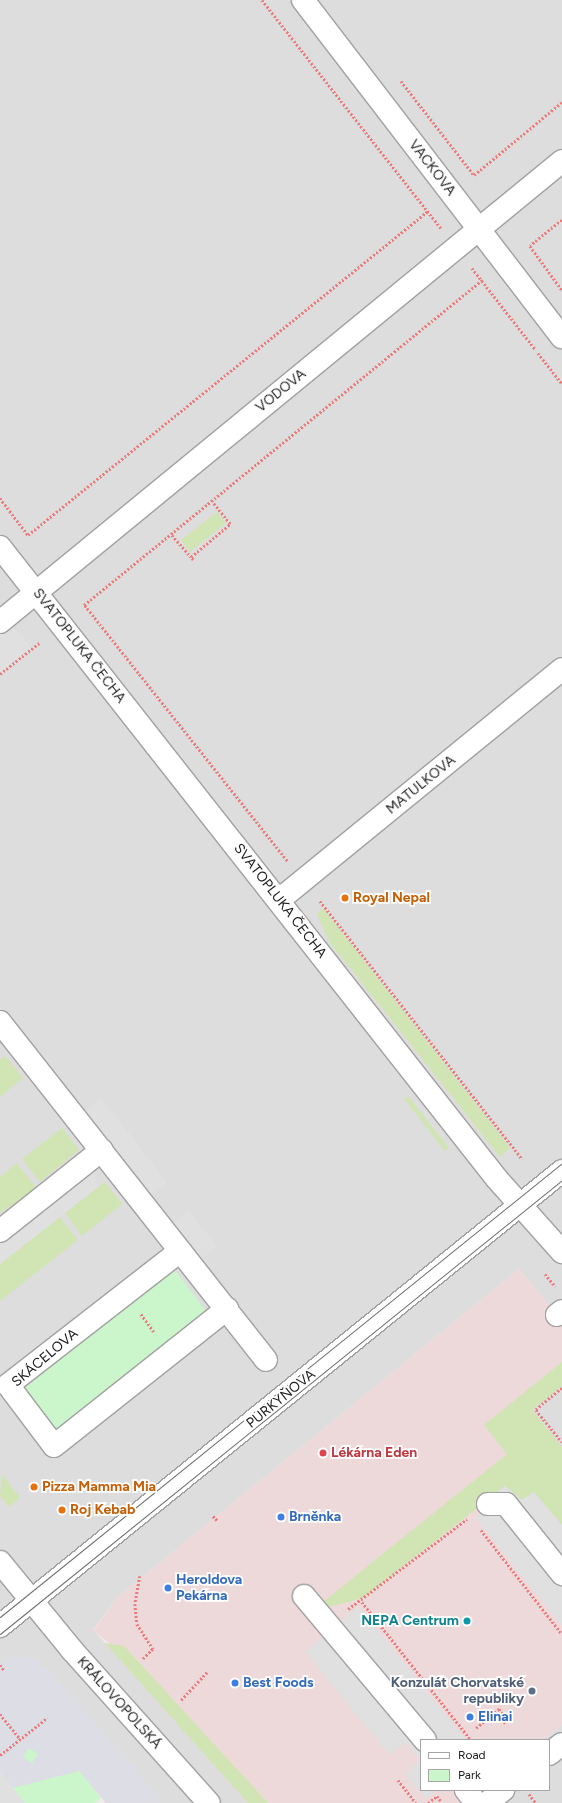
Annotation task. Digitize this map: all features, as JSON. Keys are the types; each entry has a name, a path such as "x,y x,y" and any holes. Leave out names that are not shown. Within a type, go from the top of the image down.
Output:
{"street":[{"name":"VACKOVA","path":"303,0 562,337"},
{"name":"VODOVA","path":"0,622 562,161"},
{"name":"SVATOPLUKA ČECHA","path":"0,547 280,900 497,1179 522,1204 562,1252"},
{"name":"MATULKOVA","path":"280,900 562,669"},
{"path":"1,1024 102,1150 266,1360"},
{"path":"0,1231 102,1150"},
{"name":"PURKYŇOVA","path":"0,1626 562,1171"},
{"name":"SKÁCELOVA","path":"180,1250 8,1385 54,1446 227,1309"},
{"path":"488,1504 506,1504 562,1574"},
{"path":"0,1562 32,1600"},
{"path":"304,1596 424,1739"},
{"name":"KRÁLOVOPOLSKÁ","path":"32,1600 209,1803"},
{"path":"550,1753 562,1744"},
{"path":"467,1791 476,1803"},
{"path":"487,1803 502,1791"}],"path":[{"path":"262,0 447,235"},
{"path":"397,75 474,175 562,102"},
{"path":"0,498 28,535 428,211"},
{"path":"562,220 530,246 562,290"},
{"path":"290,866 84,605 213,503 482,280 562,384"},
{"path":"190,557 230,524 213,503"},
{"path":"172,535 194,560"},
{"path":"0,674 39,642"},
{"path":"317,897 522,1159"},
{"path":"137,1308 170,1354"},
{"path":"562,1388 536,1410 562,1442"},
{"path":"213,1516 218,1521"},
{"path":"325,1621 362,1602 471,1516 473,1520"},
{"path":"478,1526 562,1634"},
{"path":"140,1576 135,1604 136,1624 153,1649 143,1659"},
{"path":"362,1602 470,1739"},
{"path":"0,1664 5,1671"},
{"path":"181,1700 207,1672"},
{"path":"478,1727 500,1709 508,1721 503,1723"},
{"path":"0,1714 20,1739"},
{"path":"0,1755 47,1718"},
{"path":"398,1780 416,1803"},
{"path":"529,1794 536,1803"},
{"path":"428,1803 436,1796 442,1803"}],"shaded area":[{"path":"0,0 562,0 562,1321 519,1269 118,1597 93,1630 259,1803 106,1803 79,1771 0,1691"},
{"path":"0,610 32,649 0,675"},
{"path":"101,1098 167,1182 150,1196 83,1112"},
{"path":"92,1166 98,1187 0,1264 0,1240"},
{"path":"189,1211 217,1246 200,1260 172,1224"},
{"path":"519,1269 562,1321 562,1363 488,1425 562,1513 562,1725 544,1739 420,1739 420,1791 479,1791 464,1803 259,1803 136,1663 93,1631 118,1597"},
{"path":"562,1363 562,1513 488,1425"},
{"path":"505,1486 522,1500 534,1492 562,1525 562,1626 476,1518 491,1507 486,1501"},
{"path":"358,1606 465,1739 420,1739 420,1761 405,1742 389,1755 305,1652"},
{"path":"29,1657 47,1668 163,1802 106,1803 79,1771 13,1788 0,1772 0,1664 9,1658","holes":["29,1748 38,1754 32,1763 23,1757"]},
{"path":"562,1725 562,1803 464,1803 479,1791 550,1791 550,1739 544,1739"},
{"path":"420,1761 420,1791 436,1791 426,1799 405,1774"},
{"path":"0,1772 13,1788 25,1803 0,1803"}],"green space":[{"path":"217,512 226,523 190,552 181,540"},
{"path":"323,908 510,1148 500,1157 330,943 317,914"},
{"path":"5,1056 23,1078 0,1097 0,1060"},
{"path":"408,1096 449,1148 445,1151 404,1099"},
{"path":"62,1128 79,1150 40,1182 22,1159"},
{"path":"17,1163 35,1186 32,1192 0,1213 0,1177"},
{"path":"105,1182 122,1204 82,1236 65,1213"},
{"path":"60,1217 78,1240 0,1301 0,1264"},
{"path":"174,1269 206,1311 58,1431 25,1388 91,1335 91,1329"},
{"path":"562,1362 562,1386 532,1410 562,1447 562,1525 534,1493 522,1500 505,1486 363,1598 328,1607 324,1601 507,1454 484,1425"},
{"path":"2,1474 20,1498 9,1507 0,1496"},
{"path":"105,1643 124,1646 268,1803 248,1803"},
{"path":"10,1683 101,1798 95,1803 25,1803 0,1772"}],"tram line":[{"path":"0,1617 562,1163"},
{"path":"0,1634 562,1180"}],"place":[{"name":"Royal Nepal","path":"345,898"},
{"name":"Lékárna Eden","path":"323,1453"},
{"name":"Pizza Mamma Mia","path":"34,1487"},
{"name":"Roj Kebab","path":"62,1510"},
{"name":"Brněnka","path":"281,1517"},
{"name":"Heroldova Pekárna","path":"168,1588"},
{"name":"NEPA Centrum","path":"467,1621"},
{"name":"Best Foods","path":"235,1683"},
{"name":"Konzulát Chorvatské republiky","path":"532,1691"},
{"name":"Elinai","path":"470,1717"}]}
